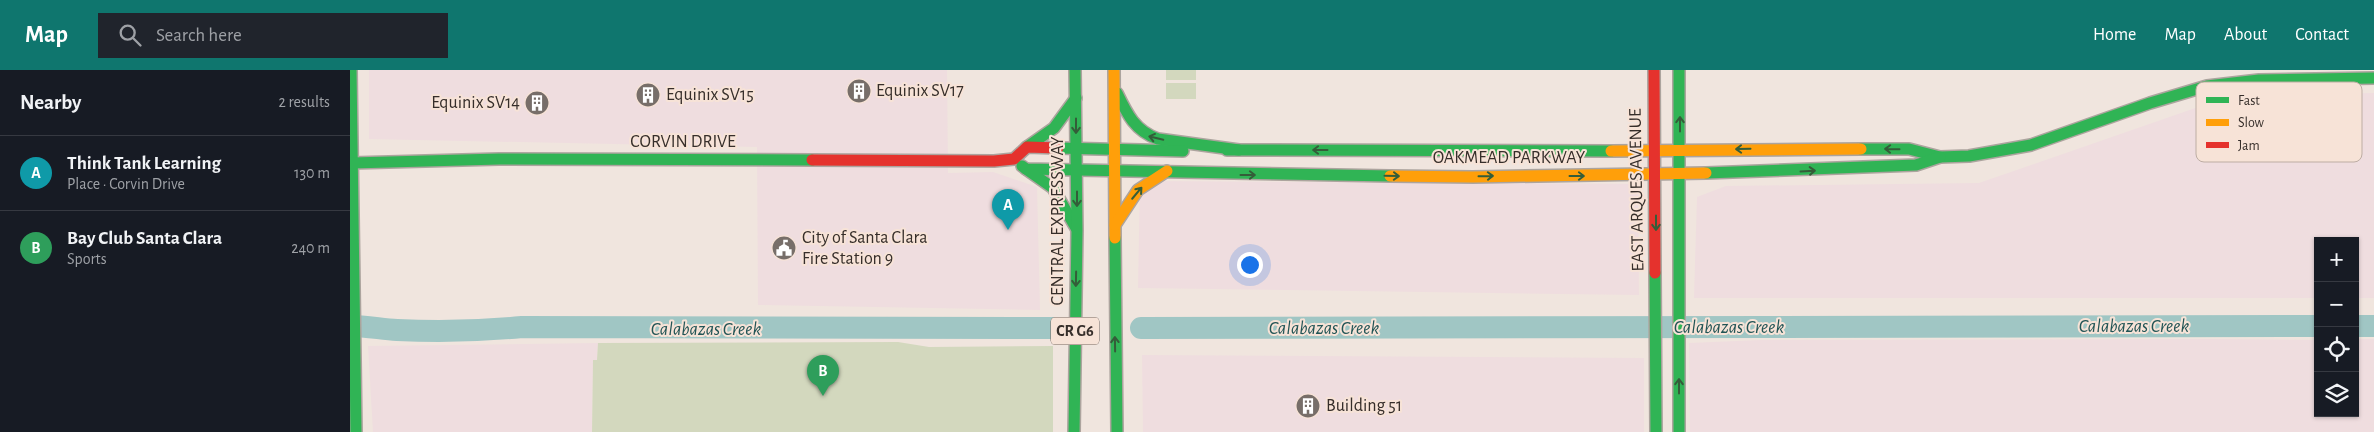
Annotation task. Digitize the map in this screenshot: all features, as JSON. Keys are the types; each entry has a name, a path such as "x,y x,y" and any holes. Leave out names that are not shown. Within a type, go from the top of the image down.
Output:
{"main road":[{"path":"351,70 356,432"},
{"name":"CENTRAL EXPRESSWAY","path":"1074,432 1077,230 1075,70"},
{"name":"CR G6","path":"1114,70 1117,432"},
{"name":"EAST ARQUES AVENUE","path":"1654,70 1656,432"},
{"path":"1679,432 1680,70"},
{"name":"OAKMEAD PARKWAY","path":"2241,82 2374,78"},
{"path":"1114,86 1132,123 1145,134 1158,139 1239,150"},
{"name":"OAKMEAD PARKWAY","path":"1076,169 1200,171 1217,174 1473,177 1774,172 1916,165 1940,157 1984,155 2030,145 2150,103 2196,89"},
{"path":"1076,98 1054,128 1027,147 1014,159 1053,188 1077,230"},
{"path":"1027,147 1076,148"},
{"name":"OAKMEAD PARKWAY","path":"1076,148 1114,150 1909,149 1940,157"},
{"name":"CORVIN DRIVE","path":"352,163 499,159 942,161 1014,159"},
{"path":"1026,169 1076,169"},
{"path":"1116,225 1138,190 1167,171"}],"shaded area":[{"path":"369,70 947,70 948,173 993,172 1037,187 1040,310 758,305 757,147 369,139"},
{"path":"2362,93 2374,93 2374,298 2359,298 2359,237 2314,237 2314,298 1694,298 1697,197 1726,186 1979,183 2196,108 2196,162 2362,162"},
{"path":"1140,181 1638,184 1639,295 1138,288"},
{"path":"2359,339 2374,339 2374,432 1690,432 1689,343 1761,340 2314,340 2314,417 2359,417"},
{"path":"598,343 597,360 593,360 592,432 373,432 368,346"},
{"path":"1142,355 1644,358 1644,432 1143,432"}],"green space":[{"path":"1166,70 1196,70 1196,80 1166,80"},
{"path":"1166,83 1196,83 1196,99 1166,99"},
{"path":"898,342 929,347 1053,346 1053,432 592,432 593,360 597,360 598,343"}],"waterway":[{"name":"Calabazas Creek","path":"350,326 444,331 522,327 1063,328"},
{"name":"Calabazas Creek","path":"1141,328 2314,326"},
{"name":"Calabazas Creek","path":"2359,326 2374,326"}],"traffic: fast":[{"path":"351,70 356,432"},
{"path":"1074,432 1077,230 1075,70"},
{"path":"1679,70 1679,432"},
{"path":"2242,82 2374,78"},
{"path":"1861,149 1909,149 1940,157 1969,156 2031,145 2150,103 2196,89"},
{"path":"1117,93 1133,121 1150,136 1158,139 1239,150"},
{"path":"1027,147 1054,128 1076,98"},
{"path":"1058,148 1183,151"},
{"path":"1227,150 1611,151"},
{"path":"1706,173 1916,165 1940,157"},
{"path":"352,163 499,159 812,160"},
{"path":"1022,166 1026,169 1390,176"},
{"path":"1026,169 1053,188 1076,228"},
{"path":"1115,238 1117,432"},
{"path":"1655,273 1656,432"}],"traffic: slow":[{"path":"1114,70 1115,238"},
{"path":"1611,151 1861,149"},
{"path":"1115,225 1138,190 1167,171"},
{"path":"1390,176 1473,177 1706,173"}],"traffic: jam":[{"path":"1654,70 1655,273"},
{"path":"812,160 994,161 1014,159 1027,147 1058,148"}],"place":[{"name":"Equinix SV17","path":"859,91"},
{"name":"Equinix SV15","path":"648,95"},
{"name":"Equinix SV14","path":"537,103"},
{"name":"Think Tank Learning","path":"1008,230"},
{"name":"City of Santa Clara Fire Station 9","path":"784,248"},
{"name":"Bay Club Santa Clara","path":"823,396"},
{"name":"Building 51","path":"1308,406"}]}
